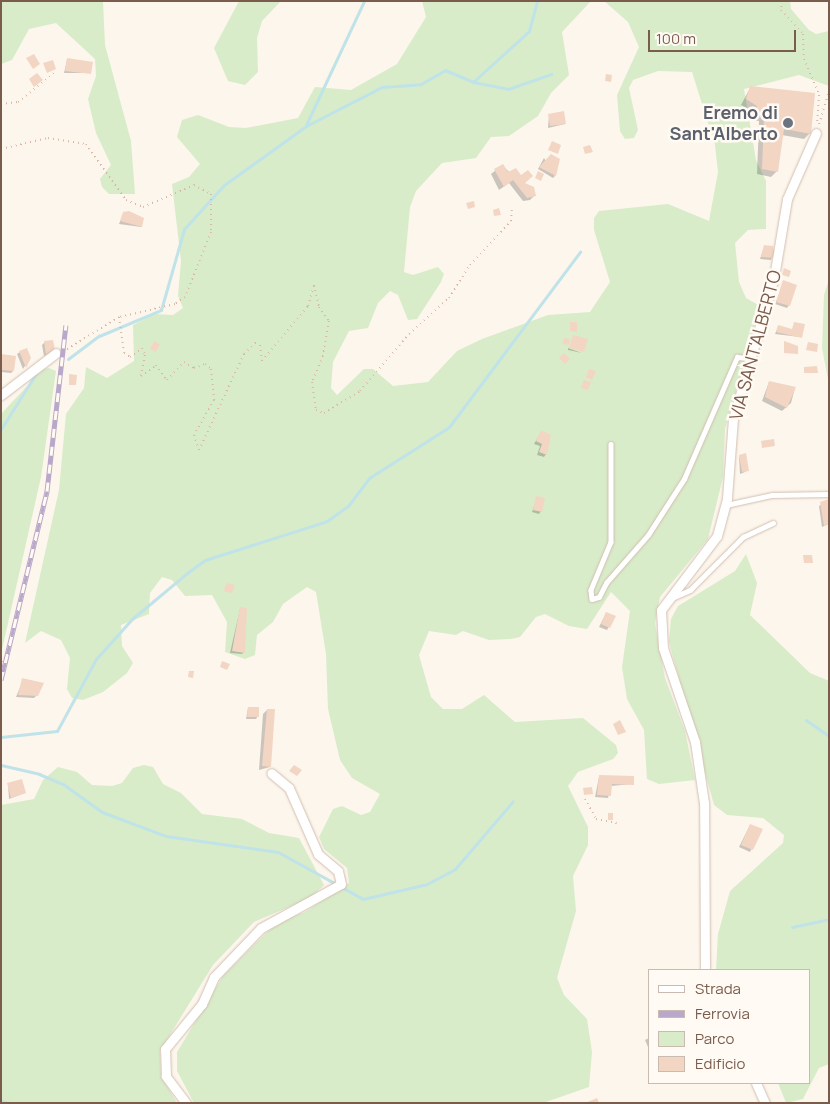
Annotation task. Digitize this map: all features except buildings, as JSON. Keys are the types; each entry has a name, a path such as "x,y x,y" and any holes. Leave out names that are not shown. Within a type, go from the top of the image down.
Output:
{"street":[{"name":"VIA SANT'ALBERTO","path":"705,969 704,803 695,742 663,648 661,610 666,600 717,536 725,505 733,419 748,358 774,277 787,199 816,133"},
{"path":"1,395 56,353"},
{"path":"186,1103 166,1076 165,1049 202,1004 214,976 261,928 341,884 338,871 318,854 290,788 271,773"},
{"path":"756,1084 765,1103"}],"lane":[{"path":"610,444 611,542 591,590 592,599 600,597 606,583 648,535 684,480 737,357 748,358"},
{"path":"725,505 772,495 829,494"},
{"path":"666,600 690,590 743,537 773,523"}],"path":[{"path":"782,1 781,10 802,34 804,59 820,95 816,133"},
{"path":"1,104 18,102 55,72"},
{"path":"816,133 829,91"},
{"path":"1,149 48,138 86,144 126,200 143,207 194,186 211,194 211,232 185,297 174,304 119,317 70,350 56,353"},
{"path":"119,317 124,353 130,357 142,348 145,355 139,366 141,376 156,365 167,380 184,362 194,368 205,364 211,369 214,400 194,435 199,450 244,354 255,343 260,345 262,362 308,306 314,285 319,307 329,320 323,356 312,382 316,410 324,413 360,391 409,334 449,298 470,265 511,221 512,208"},
{"path":"1,657 5,656 1,668"},
{"path":"585,799 596,819 617,823"}],"green space":[{"path":"1,1 103,1 105,45 131,141 135,194 109,194 102,187 100,179 111,165 96,133 88,99 96,76 95,59 56,23 29,29 12,60 1,64"},
{"path":"239,1 281,1 262,21 257,38 258,72 245,85 228,81 214,48"},
{"path":"422,1 591,1 562,32 569,75 551,93 538,116 509,136 491,137 476,158 442,163 416,191 410,207 404,272 413,275 438,267 444,274 441,282 417,319 408,320 398,295 390,291 378,303 368,328 349,331 333,362 331,388 337,395 364,369 373,369 393,386 428,382 457,351 482,339 548,315 590,312 610,282 594,230 594,218 599,211 668,204 709,221 718,172 715,145 692,72 658,71 633,80 629,88 638,130 634,138 625,139 620,131 617,95 639,47 628,22 604,1 790,1 791,9 809,30 816,34 829,31 829,86 799,75 744,89 756,160 766,181 766,229 748,230 735,243 739,282 746,298 760,306 725,429 723,477 708,539 660,597 655,623 665,678 685,731 695,780 659,784 647,779 644,730 627,699 622,667 630,611 611,592 587,629 569,626 545,614 536,617 520,637 511,639 489,640 463,631 456,635 429,631 419,655 431,697 443,709 462,709 484,695 515,722 583,718 616,745 618,753 613,759 578,772 568,786 588,827 588,845 573,876 576,911 557,978 564,995 587,1019 592,1052 589,1087 543,1103 194,1103 177,1071 177,1052 186,1037 223,976 275,924 305,912 349,883 347,868 324,849 319,837 333,809 342,806 361,815 370,812 380,794 352,778 340,760 328,709 326,654 316,592 307,587 283,604 273,622 257,635 255,655 245,659 225,652 227,622 212,595 185,596 172,580 162,577 150,593 149,614 121,625 122,646 133,663 127,673 103,692 83,700 72,698 67,689 70,658 61,640 41,631 25,643 59,490 66,414 84,388 86,367 107,378 134,361 133,325 155,314 173,315 183,308 178,296 181,261 172,184 189,177 200,164 177,137 182,120 198,115 229,127 246,128 298,118 315,87 351,90 397,64 426,17"},
{"path":"829,279 829,384 822,348 824,295"},
{"path":"49,368 56,371 41,477 1,654 1,414 43,369"},
{"path":"746,554 757,583 750,615 810,673 829,681 829,1064 819,1068 803,1099 786,1103 778,1084 810,1084 810,969 716,969 718,934 730,891 783,843 784,835 763,818 727,815 714,805 669,642 671,619 678,606 735,571"},
{"path":"144,765 153,767 163,784 181,793 202,814 242,819 269,833 299,838 324,885 310,898 254,922 213,965 160,1051 161,1076 177,1103 1,1103 1,805 34,799 43,780 58,767 77,772 92,785 112,786 122,783 133,768"}],"waterway":[{"path":"306,125 364,1"},
{"path":"473,82 529,31 537,1"},
{"path":"68,359 99,336 161,310 184,229 224,185 306,126 382,87 421,84 445,70 473,82 508,89 551,74"},
{"path":"1,737 57,731 96,659 132,619 205,560 327,521 348,506 369,478 449,427 580,252"},
{"path":"1,429 39,369"},
{"path":"806,720 829,736"},
{"path":"1,765 39,774 63,784 102,812 166,836 278,852 363,899 427,884 455,869 513,801"},
{"path":"792,927 829,919"},
{"path":"1,1101 10,1103"}],"railway":[{"path":"1,680 47,491 66,325"}],"place":[{"name":"Eremo di Sant'Alberto","path":"788,123"}]}
